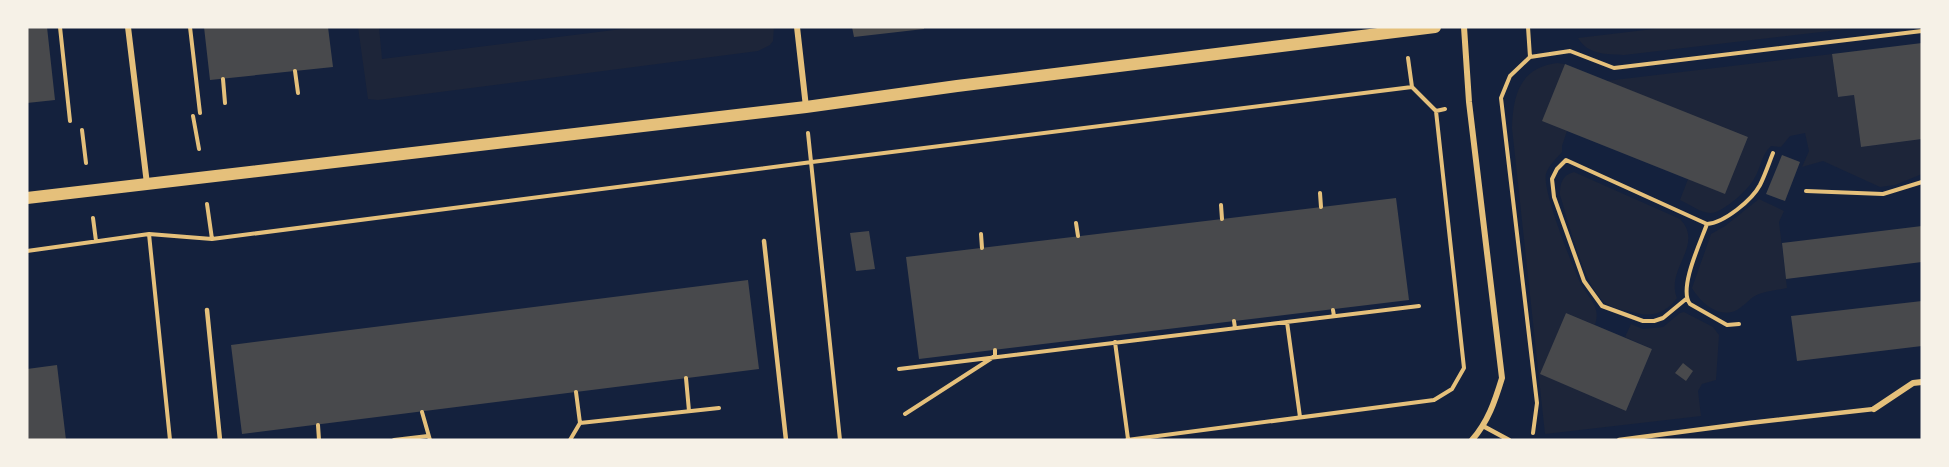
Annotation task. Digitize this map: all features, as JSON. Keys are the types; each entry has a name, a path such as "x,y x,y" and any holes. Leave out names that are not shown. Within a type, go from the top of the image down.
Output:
{"main road":[{"path":"27,198 806,107 1435,27"}],"street":[{"path":"128,27 147,183"},
{"path":"797,27 806,107"},
{"path":"1464,27 1469,102 1502,378 1494,404 1483,426 1472,440"},
{"path":"1874,409 1913,383 1922,382"}],"lane":[{"path":"764,242 786,440"},
{"path":"207,310 220,440"},
{"path":"1619,440 1874,409"},
{"path":"1483,426 1509,440"}],"path":[{"path":"60,27 70,121"},
{"path":"190,27 200,113"},
{"path":"1528,27 1530,57"},
{"path":"1532,440 1537,403 1501,98 1510,76 1530,57 1570,51 1614,68 1922,31"},
{"path":"295,71 298,93"},
{"path":"223,79 225,102"},
{"path":"27,251 149,234 212,239 1412,87 1436,111 1464,368 1452,389 1434,400 1128,439 1115,342"},
{"path":"1436,111 1469,102 1501,98"},
{"path":"806,107 840,440"},
{"path":"1686,299 1663,318 1654,321 1643,321 1602,306 1584,281 1554,197 1552,179 1557,169 1566,160 1707,224 1722,220 1735,211 1759,187 1773,153"},
{"path":"1806,191 1883,194 1922,182"},
{"path":"1320,193 1321,207"},
{"path":"1221,205 1222,219"},
{"path":"1076,223 1077,237"},
{"path":"1707,224 1685,287 1686,299 1690,304 1727,325 1739,324"},
{"path":"149,234 170,440"},
{"path":"981,234 982,248"},
{"path":"899,369 1419,306"},
{"path":"1333,310 1334,316"},
{"path":"1234,321 1235,328"},
{"path":"1287,322 1300,417"},
{"path":"1088,339 1089,345"},
{"path":"995,350 995,356"},
{"path":"905,414 995,356"},
{"path":"686,378 689,411"},
{"path":"570,440 580,423 576,392"},
{"path":"580,423 719,408"},
{"path":"394,440 429,438 422,412"},
{"path":"318,424 319,440"}],"shaded area":[{"path":"358,27 379,27 382,59 638,27 774,27 773,41 758,51 378,100 368,99"},
{"path":"1670,27 1864,27 1624,55 1592,51 1578,38"},
{"path":"1832,54 1838,97 1854,95 1861,147 1922,139 1922,174 1895,185 1880,187 1823,161 1802,167 1809,151 1805,133 1790,136 1781,147 1771,146 1765,153 1754,179 1741,194 1721,210 1703,212 1680,200 1688,179 1725,193 1748,137 1606,81"},
{"path":"1557,63 1565,64 1543,121 1567,131 1562,152 1546,174 1548,195 1564,243 1579,280 1595,306 1597,318 1595,325 1566,313 1541,374 1626,411 1652,349 1625,337 1631,324 1643,329 1663,327 1684,312 1713,327 1719,335 1716,380 1702,384 1698,391 1701,416 1545,434 1512,128 1514,104 1521,85 1534,70"},
{"path":"1574,172 1680,219 1687,229 1687,248 1676,277 1677,298 1665,310 1649,315 1622,310 1607,304 1599,297 1578,254 1560,195 1562,180"},
{"path":"1759,199 1784,211 1779,222 1787,288 1756,295 1729,313 1716,310 1705,303 1692,288 1711,234"}],"building":[{"path":"27,27 47,27 55,100 27,103"},
{"path":"204,27 328,27 333,67 210,80"},
{"path":"852,27 924,27 924,29 854,37"},
{"path":"1922,43 1922,139 1861,147 1854,95 1838,97 1832,54"},
{"path":"1565,64 1748,137 1725,194 1542,121"},
{"path":"1782,155 1800,162 1785,201 1766,194"},
{"path":"1396,198 1409,300 919,359 906,257"},
{"path":"1922,226 1922,262 1786,279 1782,243"},
{"path":"869,231 875,269 856,271 850,233"},
{"path":"748,280 759,369 242,434 231,345"},
{"path":"1922,301 1922,346 1797,361 1791,316"},
{"path":"1566,313 1652,349 1626,411 1540,374"},
{"path":"1683,363 1693,371 1686,381 1675,373"},
{"path":"57,365 66,440 27,440 27,369"}]}
